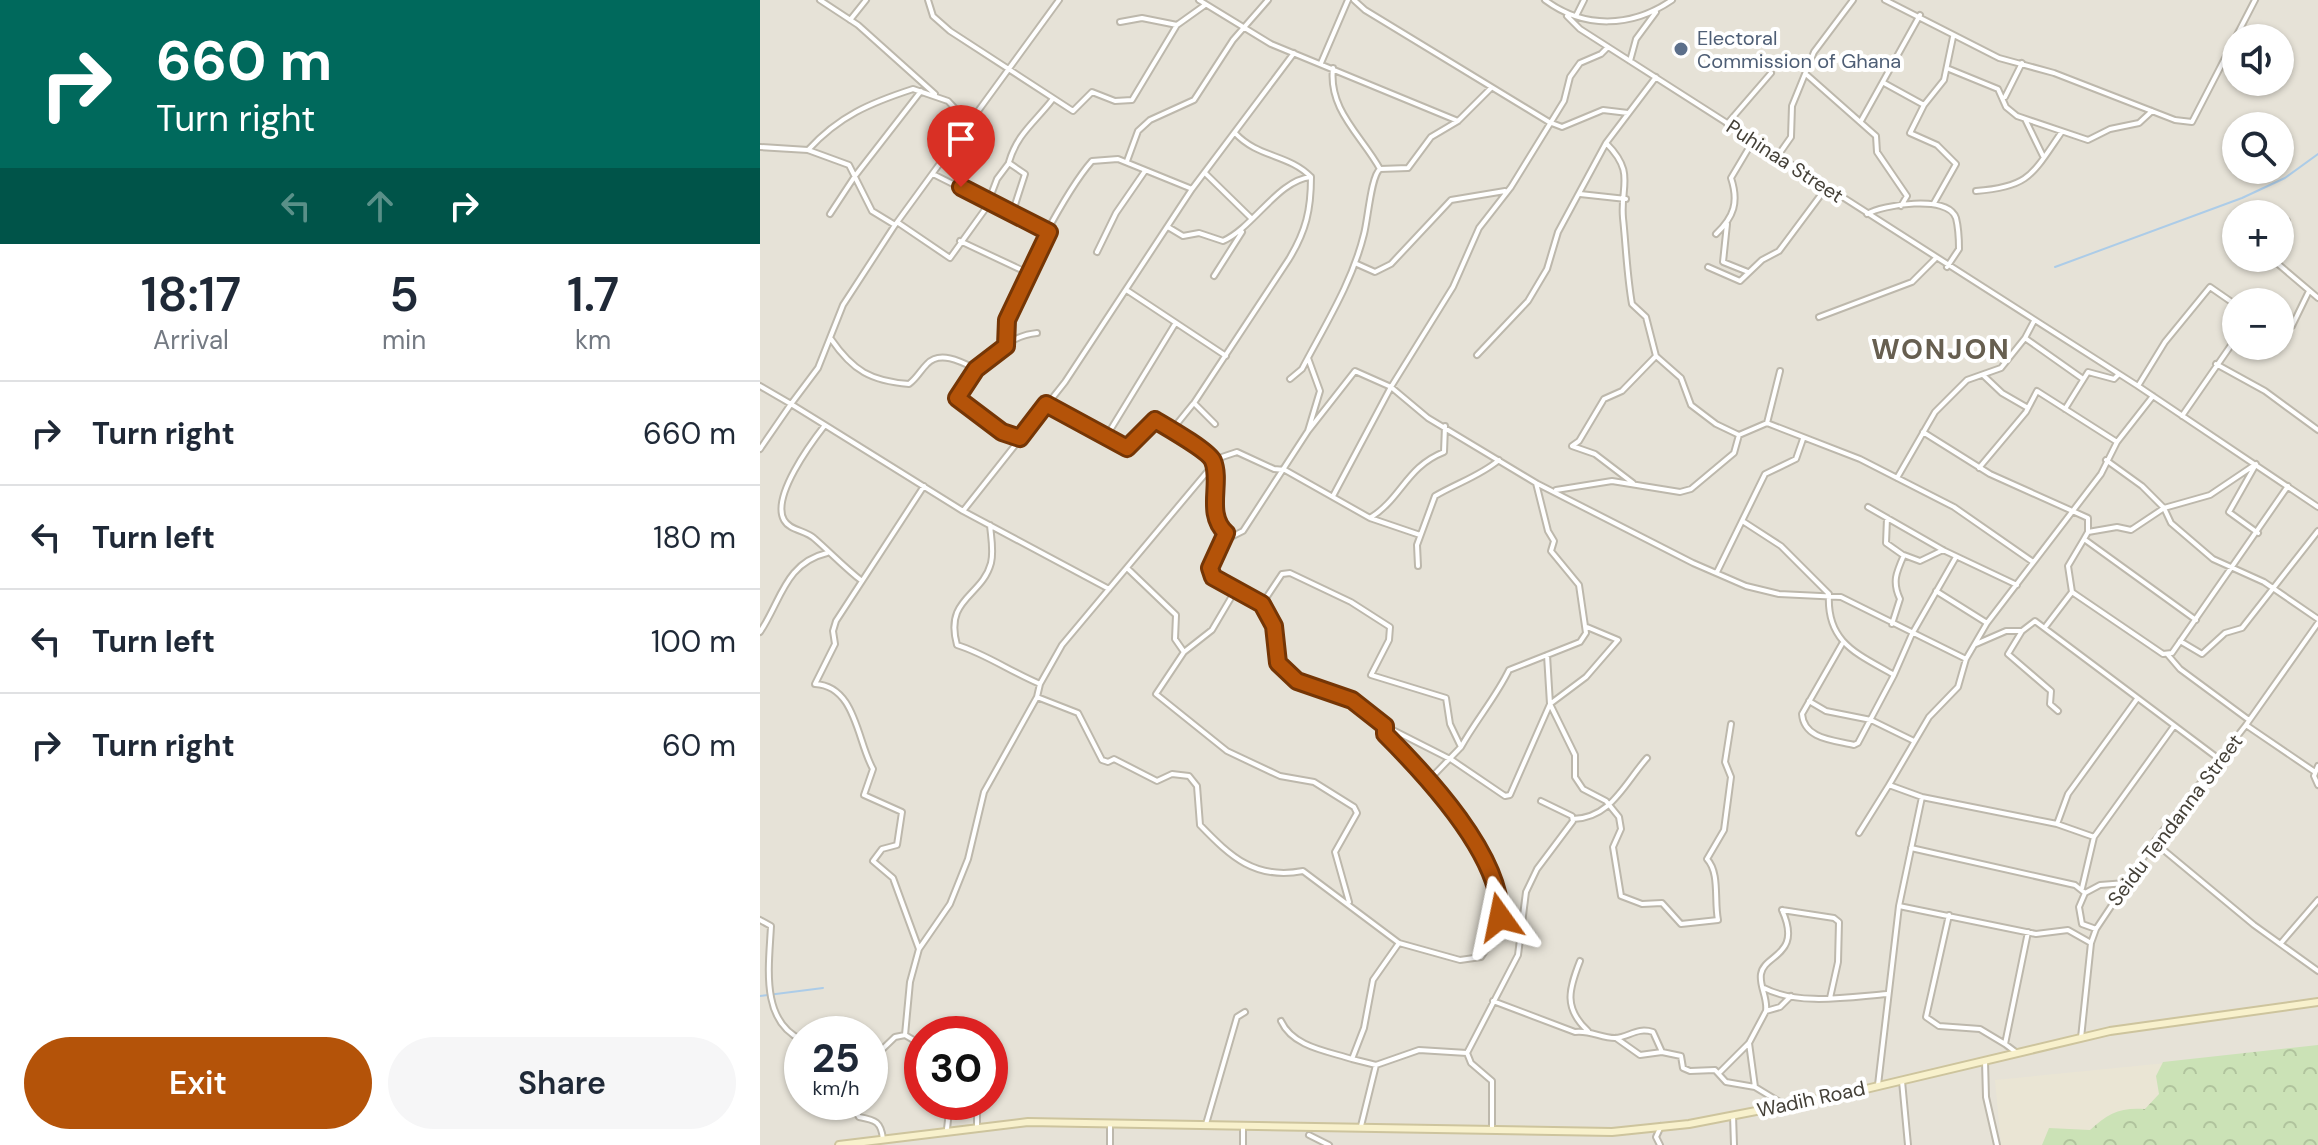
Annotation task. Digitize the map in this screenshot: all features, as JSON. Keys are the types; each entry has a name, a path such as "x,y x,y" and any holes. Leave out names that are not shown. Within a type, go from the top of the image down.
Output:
{"street":[{"path":"820,0 850,20 939,97"},
{"path":"850,20 866,0"},
{"path":"928,0 933,16 941,24 1073,111 1092,92 1115,101 1132,100 1177,25 1205,5"},
{"path":"760,449 818,368 843,305 896,223 1059,0"},
{"path":"1199,0 1242,29 1458,121"},
{"path":"1127,162 1138,131 1150,120 1194,100 1242,29 1268,0"},
{"path":"1321,63 1351,0 1549,122 1562,127 1603,110 1628,113"},
{"name":"Puhinaa Street","path":"1545,0 1608,47 1947,267 2138,386 2318,507"},
{"path":"1576,16 1584,0"},
{"path":"1567,16 1600,22 1626,22 1657,10 1672,0"},
{"path":"1777,157 1791,137 1792,106 1814,52 1853,0"},
{"path":"1885,0 1920,15 1953,37 1999,58 2022,63 2175,120 2196,119 2255,0"},
{"path":"1630,61 1636,39 1657,10"},
{"path":"1861,121 1920,15"},
{"path":"1120,22 1142,18 1177,25"},
{"path":"1934,203 1956,164 1937,145 1910,133 1924,105 1949,69 1953,37"},
{"path":"1333,496 1391,387 1453,287 1475,235 1511,187 1564,101 1570,77 1580,63 1601,54 1608,47"},
{"path":"963,511 1128,291 1192,189 1294,53"},
{"path":"2022,63 2005,98 2006,107 2061,133 2088,140 2110,129 2139,123 2152,111"},
{"path":"1333,68 1332,91 1348,126 1380,169"},
{"path":"1949,69 1989,84 2005,98"},
{"path":"1727,124 1771,73"},
{"path":"1807,75 1876,136 1877,152 1907,196 1901,206"},
{"path":"1477,355 1528,301 1547,269 1558,232 1606,143 1656,77"},
{"path":"1884,83 1924,105"},
{"path":"1380,169 1408,168 1431,137 1458,121 1491,87"},
{"path":"808,150 830,125 856,110 913,89 948,101 970,124"},
{"path":"830,214 855,176 921,91"},
{"path":"760,147 808,150 849,165 872,211 950,258 989,202 997,179 1009,163 1023,130 1036,122 1052,100"},
{"path":"2024,117 2043,156"},
{"path":"1235,133 1257,152 1293,163 1311,177"},
{"path":"1976,191 2013,187 2025,180 2061,133"},
{"path":"1716,234 1737,204 1731,178 1753,141"},
{"path":"1606,143 1618,155 1626,183 1622,215 1632,304 1646,317 1656,356 1681,378 1691,405 1716,424 1739,435 1767,423 1860,459 1954,507 2033,562"},
{"path":"1006,346 1007,320 1027,272 1077,178 1092,161 1127,162 1192,189"},
{"path":"1009,163 1025,174 1012,214"},
{"path":"1290,379 1302,369 1357,264 1373,193 1373,179 1380,169"},
{"path":"1097,252 1145,171"},
{"path":"1204,172 1252,219"},
{"path":"932,173 1049,232"},
{"path":"1214,276 1252,219 1297,179 1311,177"},
{"path":"1172,430 1226,356 1304,234 1311,212 1311,177"},
{"path":"1708,267 1740,281 1779,251 1826,188"},
{"path":"1357,264 1375,272 1391,264 1451,200 1505,191"},
{"path":"1580,194 1626,199"},
{"path":"1866,215 1879,207 1934,203 1956,218 1959,249 1947,267"},
{"path":"1727,222 1723,262 1748,272"},
{"path":"1168,227 1183,236 1199,233 1223,241 1242,232"},
{"path":"960,241 1021,272 1027,272"},
{"path":"1819,317 1871,294 1912,282 1935,259"},
{"path":"2287,272 2318,298"},
{"path":"2138,386 2165,342 2210,287 2222,295"},
{"path":"1128,291 1226,356"},
{"path":"2294,322 2309,291"},
{"path":"1897,478 1935,412 1967,380 2001,368 2025,338 2034,321"},
{"path":"1106,437 1175,324"},
{"path":"1020,438 1002,432 957,398 976,369 1006,346 1037,333"},
{"path":"2025,338 2083,379"},
{"path":"831,339 847,362 880,382 909,384 927,363 936,359 951,358 976,369"},
{"path":"1635,485 1595,454 1572,446 1579,441 1604,399 1622,391 1656,356"},
{"path":"2182,416 2222,356"},
{"path":"1308,358 1320,391 1308,431"},
{"path":"2216,364 2265,391 2318,430"},
{"path":"1587,627 1618,640 1586,677 1550,704 1510,795 1505,796 1452,760 1385,726 1352,700 1297,681 1278,663 1274,626 1262,604 1213,577 1210,568 1226,539 1243,531 1308,431 1355,371 1391,387 1428,418 1536,483 1746,586 1779,594 1829,594"},
{"path":"1767,423 1780,371"},
{"path":"2065,409 2088,372 2114,379 2118,375"},
{"path":"1983,375 2002,393 2028,408"},
{"path":"760,386 963,511 1109,589"},
{"path":"1979,468 2028,408 2037,391 2117,442"},
{"path":"1859,833 1929,717 1958,687 1966,659 1987,623 2101,474 2117,442 2153,396"},
{"path":"1194,403 1215,424"},
{"path":"1046,404 1127,448 1151,420 1172,430 1213,463 1216,472 1215,514 1226,539"},
{"path":"825,425 793,472 780,506 791,528 816,539 827,553 862,581"},
{"path":"1370,518 1385,509 1423,460 1444,452 1445,426"},
{"path":"1923,432 1979,468 2088,518 2088,532 2068,566 2072,592 2046,626"},
{"path":"1553,491 1612,481 1680,492 1691,489 1734,453 1739,435"},
{"path":"1717,572 1765,474 1796,459 1803,439"},
{"path":"907,1016 910,982 919,949 934,932 950,904 968,859 984,792 1037,697 1040,684 1062,645 1213,463 1237,452 1274,469 1285,470 1370,518 1420,535"},
{"path":"1418,566 1420,535 1435,496 1470,476 1484,473 1499,460"},
{"path":"2106,460 2142,486 2164,508 2171,523 2213,559 2273,587 2318,621"},
{"path":"2088,532 2117,527 2131,530 2164,508 2210,495 2256,464"},
{"path":"2256,464 2229,512 2258,533"},
{"path":"1429,780 1452,760 1485,705 1499,692 1509,670 1580,642 1587,627 1579,585 1551,551 1554,541 1548,531 1536,483"},
{"path":"919,949 893,878 873,861 882,849 897,845 902,812 864,795 873,769 864,754 855,722 840,693 829,685 815,684 835,644 833,631 836,621 924,486"},
{"path":"2168,655 2176,650 2288,486"},
{"path":"1868,507 1956,557 2017,585"},
{"path":"1887,518 1886,543 1904,555 1920,561 1943,550"},
{"path":"1744,522 1781,546 1829,594 1966,659"},
{"path":"990,525 990,566 957,610 952,626 957,645 983,653 1003,669 1040,684"},
{"path":"2180,641 2202,654 2225,633 2242,628 2318,531"},
{"path":"2084,539 2196,620"},
{"path":"760,632 786,580 804,563 827,553"},
{"path":"1892,624 1900,599 1894,585 1895,576 1904,555"},
{"path":"1842,644 1802,714 1803,725 1809,732 1856,745 1912,634 1956,557"},
{"path":"1127,568 1176,615 1175,639 1184,652"},
{"path":"1262,604 1282,574 1290,573 1382,620 1390,627 1389,640 1371,675 1446,698 1450,724 1461,747"},
{"path":"1235,591 1212,630 1184,652 1156,694 1227,751 1280,776 1314,782 1354,807 1357,813 1335,852 1350,904"},
{"path":"1936,591 1987,623"},
{"path":"2072,592 2168,655 2180,669 2247,723 2316,769 2318,785"},
{"path":"1829,594 1830,613 1842,644 1894,675"},
{"path":"2058,711 2050,704 2051,691 2008,654 2022,631 2035,621 2046,626 2219,759"},
{"name":"Seidu Tendanna Street","path":"2081,1038 2091,943 2096,929 2154,842 2247,723 2318,621"},
{"path":"1976,644 2006,631 2022,631"},
{"path":"2310,636 2318,642"},
{"path":"1547,655 1550,704 1575,755 1575,777 1583,789 1609,806 1619,817 1621,829 1613,847 1621,896 1642,904 1662,903 1681,924 1718,920 1714,900 1716,874 1707,859 1724,830 1731,777 1725,762 1731,724"},
{"path":"1037,697 1078,713 1102,760 1108,762 1114,759 1157,781 1172,774 1189,776 1197,786 1200,825 1232,859 1283,875 1303,871 1399,943 1433,955 1470,961 1481,957 1500,921 1501,910 1483,851 1429,780 1385,734 1385,726"},
{"path":"2057,824 2068,794 2138,698"},
{"path":"1809,701 1826,711 1871,720 1914,741"},
{"path":"2096,929 2082,924 2079,907 2094,837 2174,725"},
{"path":"1541,801 1572,819 1591,818 1609,806 1647,758"},
{"path":"1889,785 1922,797 2057,824 2094,837"},
{"path":"1878,1085 1899,906 1922,797"},
{"path":"1492,1130 1492,1081 1471,1063 1467,1053 1518,955 1526,892 1537,869 1572,819"},
{"path":"2154,842 2318,971"},
{"path":"1911,848 2060,879 2083,891 2100,885 2126,883"},
{"path":"2281,943 2318,900"},
{"path":"1899,906 2028,932 2068,930 2091,943"},
{"path":"1719,1073 1749,1043 1766,1011 1768,998 1760,976 1763,968 1781,955 1789,925 1782,910 1834,918 1839,922 1838,962 1830,998"},
{"path":"1949,915 1926,1017 1939,1026 1980,1029 2019,1054"},
{"path":"760,920 771,926 764,985 784,1031"},
{"path":"2005,1044 2028,932"},
{"path":"1352,1059 1364,1028 1373,980 1399,943"},
{"path":"1580,961 1568,998 1573,1016 1588,1031"},
{"path":"1764,988 1791,996 1830,998 1887,994"},
{"path":"1766,1011 1780,1007 1791,996"},
{"path":"1493,1001 1575,1032 1588,1031 1616,1038 1640,1055 1662,1052 1681,1056 1683,1068 1690,1071 1710,1069 1719,1073 1726,1082 1735,1086 1755,1087 1768,1098 1787,1105"},
{"name":"Wadih Road","path":"839,1145 947,1129 1028,1122 1612,1132 1787,1105 2081,1038 2318,1002"},
{"path":"1206,1124 1237,1017 1245,1012"},
{"path":"1281,1021 1286,1032 1302,1043 1376,1065 1419,1050 1467,1053"},
{"path":"1616,1038 1641,1028 1653,1032 1662,1052"},
{"path":"1749,1043 1755,1087"},
{"path":"1985,1061 1986,1097 1997,1145"},
{"path":"1361,1126 1376,1065"},
{"path":"1902,1081 1908,1145"},
{"path":"1733,1115 1733,1145"},
{"path":"876,1120 881,1126 883,1139"},
{"path":"947,1129 948,1120"},
{"path":"977,1120 977,1126"},
{"path":"1110,1123 1110,1145"},
{"path":"1243,1125 1243,1145"},
{"path":"1308,1145 1309,1125"},
{"path":"1660,1145 1656,1137 1661,1126"},
{"path":"916,1134 916,1145"},
{"path":"1309,1135 1329,1145"}],"shaded area":[{"path":"760,0 2318,0 2318,1145 760,1145"},
{"path":"2318,1048 2318,1145 2001,1145 1995,1080"}],"green space":[{"path":"2318,1045 2318,1145 2042,1145 2049,1128 2090,1130 2115,1112 2145,1109 2159,1094 2156,1076 2163,1062"}],"waterway":[{"path":"2055,267 2242,198 2285,178 2318,154"},
{"path":"760,996 823,988"}],"place":[{"name":"Electoral Commission of Ghana","path":"1681,49"}],"district":[{"name":"WONJON","path":"1941,349"}],"route":[{"path":"961,187 1049,232 1027,272 1007,320 1006,346 976,369 957,398 1002,432 1020,438 1046,404 1127,448 1151,420 1155,420 1213,460 1212,466 1216,472 1215,514 1219,527 1226,533 1226,539 1210,568 1213,577 1262,604 1274,626 1278,663 1297,681 1352,700 1385,726 1385,734 1421,769 1483,851 1485,866 1491,875 1501,910 1500,917"}]}
